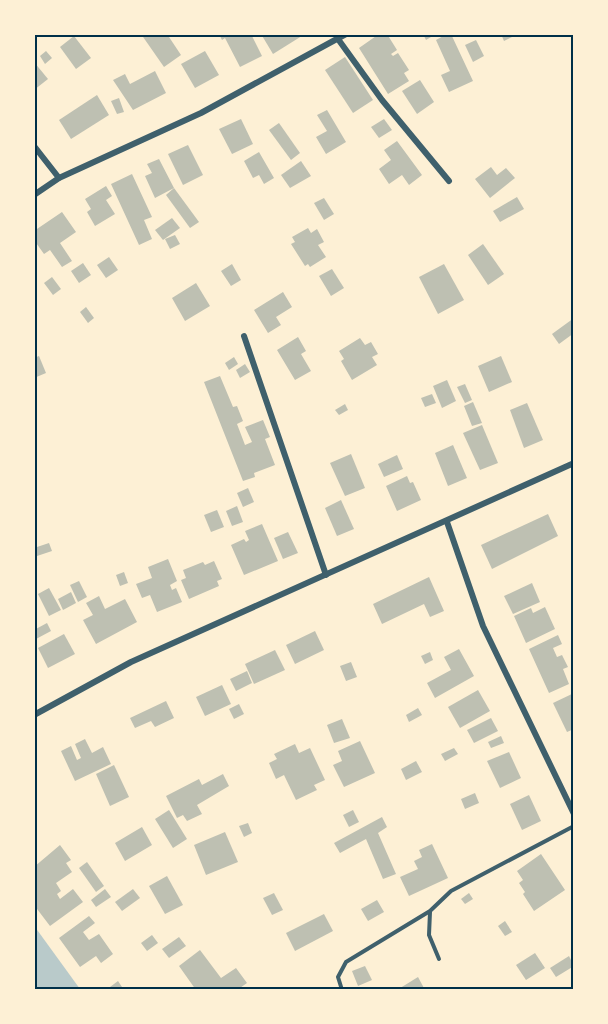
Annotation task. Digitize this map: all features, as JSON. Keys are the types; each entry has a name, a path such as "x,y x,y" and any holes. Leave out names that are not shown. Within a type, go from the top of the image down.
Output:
{"street":[{"path":"34,195 59,178 201,113 346,34"},
{"path":"338,39 382,100 449,181"},
{"path":"34,146 59,178"},
{"path":"244,336 326,575"},
{"path":"34,715 131,662 447,522 573,463"},
{"path":"447,522 483,626 573,814"}],"lane":[{"path":"342,990 338,978 346,962 430,911 451,891 573,826"},
{"path":"430,911 429,935 439,959"}],"shaded area":[{"path":"35,927 80,989 35,989"}],"building":[{"path":"141,34 167,34 181,55 164,67"},
{"path":"219,34 251,34 262,56 240,67 225,38 222,40"},
{"path":"261,34 305,34 273,54"},
{"path":"379,34 387,34 397,50 391,54 393,56 398,53 409,70 404,73 409,81 388,94 359,48"},
{"path":"423,34 436,34 426,40"},
{"path":"451,34 473,81 449,92 441,75 450,71 436,40"},
{"path":"501,34 518,34 504,41"},
{"path":"74,36 91,58 76,69 60,47"},
{"path":"476,40 484,56 473,62 465,45"},
{"path":"46,51 52,58 45,64 40,56"},
{"path":"205,51 219,75 195,88 181,64"},
{"path":"345,57 373,100 353,113 325,70"},
{"path":"34,62 48,79 34,90"},
{"path":"155,71 166,93 133,110 113,80 125,74 130,84"},
{"path":"420,80 434,102 417,114 402,91"},
{"path":"97,95 109,115 71,139 59,120"},
{"path":"119,98 124,112 117,114 111,101"},
{"path":"327,110 346,142 326,154 316,137 327,131 317,115"},
{"path":"241,119 253,144 232,154 219,129"},
{"path":"384,119 392,130 379,138 371,127"},
{"path":"279,123 300,153 291,160 269,130"},
{"path":"397,141 422,175 409,185 402,175 389,184 379,169 391,160 384,150"},
{"path":"188,145 203,175 183,185 168,154"},
{"path":"259,152 274,178 264,184 259,175 253,178 244,161"},
{"path":"159,159 174,188 155,198 145,176 152,173 147,164"},
{"path":"301,161 311,176 290,188 281,175"},
{"path":"491,167 497,175 506,168 515,178 490,198 475,179"},
{"path":"132,174 152,217 144,220 152,239 139,245 111,184"},
{"path":"106,186 112,196 106,200 115,214 95,226 87,212 91,209 85,199"},
{"path":"174,188 199,222 190,228 166,195"},
{"path":"517,197 524,209 500,222 493,211"},
{"path":"324,198 334,214 324,220 314,203"},
{"path":"62,212 76,232 60,243 72,261 62,267 50,250 44,254 34,240 34,231"},
{"path":"172,218 180,228 163,240 155,230"},
{"path":"308,228 311,233 317,229 324,242 318,245 326,257 310,267 308,264 305,266 291,244 295,242 292,237"},
{"path":"175,235 180,244 170,249 165,239"},
{"path":"483,244 504,274 488,285 468,255"},
{"path":"109,257 118,270 106,278 97,265"},
{"path":"83,263 91,275 79,283 71,271"},
{"path":"232,264 241,280 231,286 221,271"},
{"path":"444,264 464,300 438,314 419,277"},
{"path":"332,269 344,288 331,296 319,276"},
{"path":"52,277 61,289 53,295 44,283"},
{"path":"196,283 210,306 185,321 172,298"},
{"path":"283,292 292,307 276,317 281,325 268,333 254,310"},
{"path":"86,307 94,318 88,323 80,312"},
{"path":"574,318 574,333 559,344 552,334"},
{"path":"298,337 306,351 301,354 311,371 295,380 277,350"},
{"path":"360,338 365,345 371,342 378,354 372,357 377,365 352,380 341,361 344,359 339,351"},
{"path":"39,356 46,373 34,378 34,358"},
{"path":"501,356 512,382 489,392 478,366"},
{"path":"234,357 238,364 229,370 225,363"},
{"path":"245,364 250,372 240,378 236,370"},
{"path":"220,376 233,407 237,406 243,421 237,424 245,445 252,442 245,427 263,420 270,437 265,439 275,465 254,473 255,477 243,481 204,382"},
{"path":"447,380 456,401 442,408 433,386"},
{"path":"465,384 472,400 465,403 457,387"},
{"path":"432,394 436,403 425,407 421,398"},
{"path":"473,402 482,423 472,426 464,406"},
{"path":"527,403 543,440 524,448 510,410"},
{"path":"345,404 348,410 339,415 335,410"},
{"path":"482,425 498,463 480,470 463,433"},
{"path":"453,445 467,478 448,486 435,453"},
{"path":"351,454 365,488 345,496 330,463"},
{"path":"397,455 403,469 384,477 378,464"},
{"path":"407,476 410,483 413,482 421,500 397,511 386,486"},
{"path":"248,488 254,502 243,507 237,493"},
{"path":"341,500 354,529 337,536 325,508"},
{"path":"237,506 243,522 232,526 226,511"},
{"path":"217,510 224,527 211,532 204,515"},
{"path":"548,514 558,536 492,569 481,545"},
{"path":"262,524 278,561 244,575 231,545 244,539 246,542 249,540 245,531"},
{"path":"288,532 298,553 283,559 274,538"},
{"path":"49,543 52,551 34,557 34,548"},
{"path":"168,559 177,581 170,585 172,590 176,588 182,602 157,612 150,595 142,598 136,584 152,578 148,567"},
{"path":"214,561 222,579 217,581 219,586 189,599 181,580 186,578 183,570 203,562 205,565"},
{"path":"124,572 128,583 120,586 116,575"},
{"path":"429,577 444,611 430,617 424,604 382,624 373,604"},
{"path":"79,581 87,597 78,602 70,585"},
{"path":"532,583 540,602 513,614 504,596"},
{"path":"49,588 61,610 49,616 38,594"},
{"path":"71,592 76,603 63,610 58,599"},
{"path":"99,596 105,609 125,599 137,622 96,644 83,620 93,615 86,603"},
{"path":"545,607 555,629 526,643 514,616 531,608 533,613"},
{"path":"47,623 51,631 36,639 34,630"},
{"path":"315,631 324,650 295,664 286,645"},
{"path":"64,634 75,654 48,668 38,648"},
{"path":"558,635 562,644 553,648 557,657 562,655 568,667 563,669 569,684 549,693 529,649"},
{"path":"459,649 474,676 435,698 427,683 451,670 444,657"},
{"path":"275,650 285,670 254,684 245,664"},
{"path":"430,652 433,660 425,664 421,656"},
{"path":"351,662 357,677 346,681 340,666"},
{"path":"247,671 252,683 236,691 230,679"},
{"path":"222,685 231,704 205,716 196,697"},
{"path":"478,690 490,711 460,728 448,707"},
{"path":"574,693 574,729 567,732 553,703"},
{"path":"166,701 174,718 155,727 151,721 135,728 130,718"},
{"path":"239,704 244,714 234,719 229,709"},
{"path":"418,708 422,715 409,722 406,715"},
{"path":"491,718 498,731 474,743 467,730"},
{"path":"342,719 350,738 334,743 327,725"},
{"path":"501,736 504,743 491,748 488,742"},
{"path":"85,739 92,753 103,747 111,764 75,781 61,751 71,746 77,760 81,758 75,744"},
{"path":"360,741 375,773 344,787 333,765 342,761 338,751"},
{"path":"295,744 299,753 310,748 325,780 314,785 317,790 296,800 284,775 276,779 269,763 277,759 274,754"},
{"path":"454,748 458,754 445,761 441,754"},
{"path":"509,752 521,778 500,788 487,761"},
{"path":"416,761 422,772 406,780 401,769"},
{"path":"114,765 129,797 110,806 96,774"},
{"path":"223,774 229,786 197,805 202,814 187,821 183,815 177,818 166,796 199,779 202,785"},
{"path":"475,793 479,803 465,809 461,799"},
{"path":"529,795 541,821 522,830 510,804"},
{"path":"169,810 187,839 173,848 155,819"},
{"path":"353,810 359,822 349,827 343,815"},
{"path":"382,817 387,827 378,833 396,874 383,879 366,839 340,853 334,843"},
{"path":"248,823 252,833 244,837 239,826"},
{"path":"142,827 152,845 125,861 115,843"},
{"path":"225,832 238,862 206,875 194,845"},
{"path":"432,844 448,878 409,896 400,877 418,869 414,861 422,857 419,850"},
{"path":"60,845 71,860 66,863 72,872 56,883 61,891 57,894 60,899 73,889 83,902 50,926 34,905 34,867"},
{"path":"541,854 565,890 534,911 523,894 525,892 519,883 523,880 517,871"},
{"path":"87,862 104,886 96,892 79,868"},
{"path":"167,876 183,905 165,914 149,886"},
{"path":"105,889 111,897 96,907 91,900"},
{"path":"133,889 140,898 122,911 115,902"},
{"path":"274,893 283,910 272,915 263,898"},
{"path":"469,893 473,899 465,904 461,899"},
{"path":"377,900 384,912 368,921 361,909"},
{"path":"324,914 333,931 295,951 286,933"},
{"path":"89,916 95,923 83,932 89,940 99,934 113,954 101,963 96,956 80,967 59,938"},
{"path":"505,921 512,932 505,936 498,926"},
{"path":"152,935 158,943 147,951 141,943"},
{"path":"179,937 186,946 169,958 162,949"},
{"path":"200,950 221,978 236,968 247,983 237,990 201,990 200,987 196,990 179,966"},
{"path":"535,953 545,968 526,980 516,965"},
{"path":"569,956 574,966 556,977 550,968"},
{"path":"365,966 372,980 358,986 352,971"},
{"path":"418,977 425,990 397,990"},
{"path":"118,981 124,990 106,990"}]}
